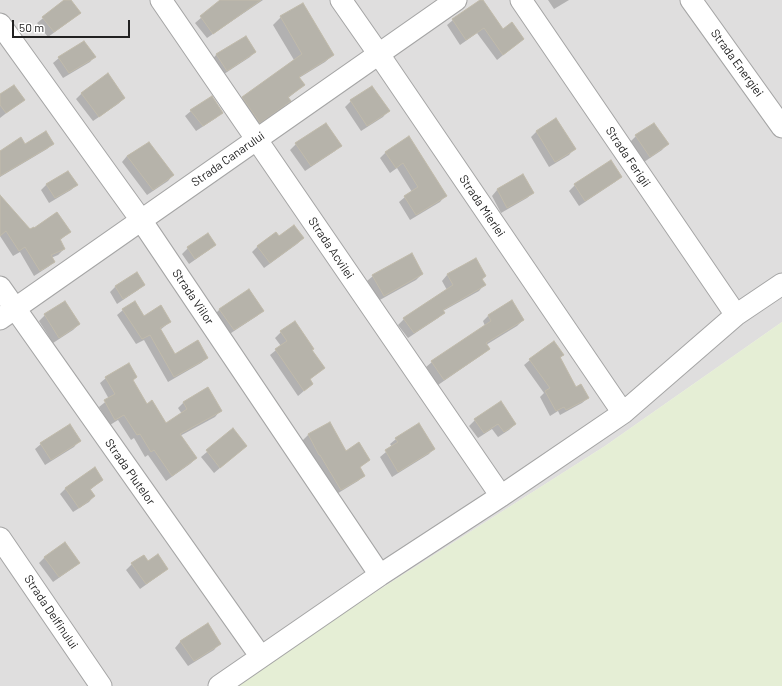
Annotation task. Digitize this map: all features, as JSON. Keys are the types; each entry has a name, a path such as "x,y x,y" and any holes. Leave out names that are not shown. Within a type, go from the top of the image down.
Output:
{"street":[{"name":"Strada Acvilei","path":"161,0 501,496"},
{"name":"Strada Mierlei","path":"341,0 623,413"},
{"name":"Strada Canarului","path":"7,314 378,53 456,0"},
{"name":"Strada Ferigii","path":"521,0 736,315"},
{"name":"Strada Energiei","path":"691,0 782,127"},
{"name":"Strada Viilor","path":"0,24 141,220 380,575"},
{"path":"219,686 380,575 501,496 623,413 736,315 782,284"},
{"name":"Strada Plutelor","path":"0,287 7,314 261,657"},
{"name":"Strada Delfinului","path":"0,538 101,686"}],"shaded area":[{"path":"0,0 782,0 782,322 605,446 228,686 0,686"}],"green space":[{"path":"782,322 782,686 228,686 605,446"}],"building":[{"path":"64,0 71,0 81,13 54,32 42,17"},
{"path":"220,0 261,0 213,34 200,16"},
{"path":"480,0 483,0 503,29 512,22 524,39 503,55 484,28 466,40 452,19"},
{"path":"303,3 334,55 299,77 305,85 288,97 291,101 260,123 242,97 302,54 280,16"},
{"path":"246,36 256,52 227,71 216,54"},
{"path":"84,41 96,57 69,73 58,57"},
{"path":"108,73 125,98 99,117 81,93"},
{"path":"14,85 25,100 6,113 0,105 0,94"},
{"path":"372,86 390,111 367,126 350,100"},
{"path":"212,96 223,113 203,126 190,110"},
{"path":"556,118 576,149 555,162 536,131"},
{"path":"326,123 342,146 311,166 295,143"},
{"path":"654,123 669,144 650,157 635,135"},
{"path":"46,131 54,144 0,176 0,151 21,137 25,144"},
{"path":"409,136 447,196 416,215 404,196 418,187 403,163 396,168 385,152"},
{"path":"149,142 174,175 153,190 127,156"},
{"path":"611,160 622,177 585,201 574,184"},
{"path":"68,171 78,185 55,198 46,184"},
{"path":"523,174 534,193 507,208 497,189"},
{"path":"0,195 30,229 34,228 57,212 71,232 60,239 65,249 51,255 55,262 40,271 25,247 19,251 6,231 0,236"},
{"path":"294,225 304,238 270,263 257,246 276,232 279,236"},
{"path":"208,233 216,245 195,259 187,247"},
{"path":"412,253 423,274 384,296 372,275"},
{"path":"476,258 486,276 482,279 486,285 443,310 445,313 414,333 403,318 453,285 447,274"},
{"path":"137,272 145,285 123,299 115,286"},
{"path":"249,289 264,311 234,330 219,309"},
{"path":"512,300 524,320 486,343 490,349 444,380 431,361 491,321 488,315"},
{"path":"65,301 80,324 59,338 44,314"},
{"path":"135,301 144,316 161,305 171,322 160,328 175,354 198,340 208,358 174,377 150,335 142,339 122,309"},
{"path":"295,321 314,349 312,350 325,368 310,379 313,384 304,391 275,349 287,341 280,331"},
{"path":"554,341 564,355 560,357 576,387 581,384 589,398 566,410 564,407 556,411 545,391 550,388 529,359"},
{"path":"129,363 137,377 133,380 147,404 152,400 166,423 187,409 183,402 208,387 222,411 180,434 197,458 172,476 154,450 151,452 140,434 137,435 124,415 115,420 104,400 115,394 105,377"},
{"path":"501,401 516,424 504,432 498,424 484,433 474,419"},
{"path":"330,422 346,451 359,442 370,460 360,467 365,476 341,490 308,434"},
{"path":"419,423 435,449 398,472 385,450 398,442 395,438"},
{"path":"70,424 81,441 51,460 40,443"},
{"path":"233,428 247,446 220,468 206,450"},
{"path":"95,467 103,480 90,489 95,496 79,508 65,488"},
{"path":"65,542 80,563 59,577 44,557"},
{"path":"158,554 168,569 146,584 131,563 144,555 148,561"},
{"path":"208,623 221,644 194,661 180,641"}]}
